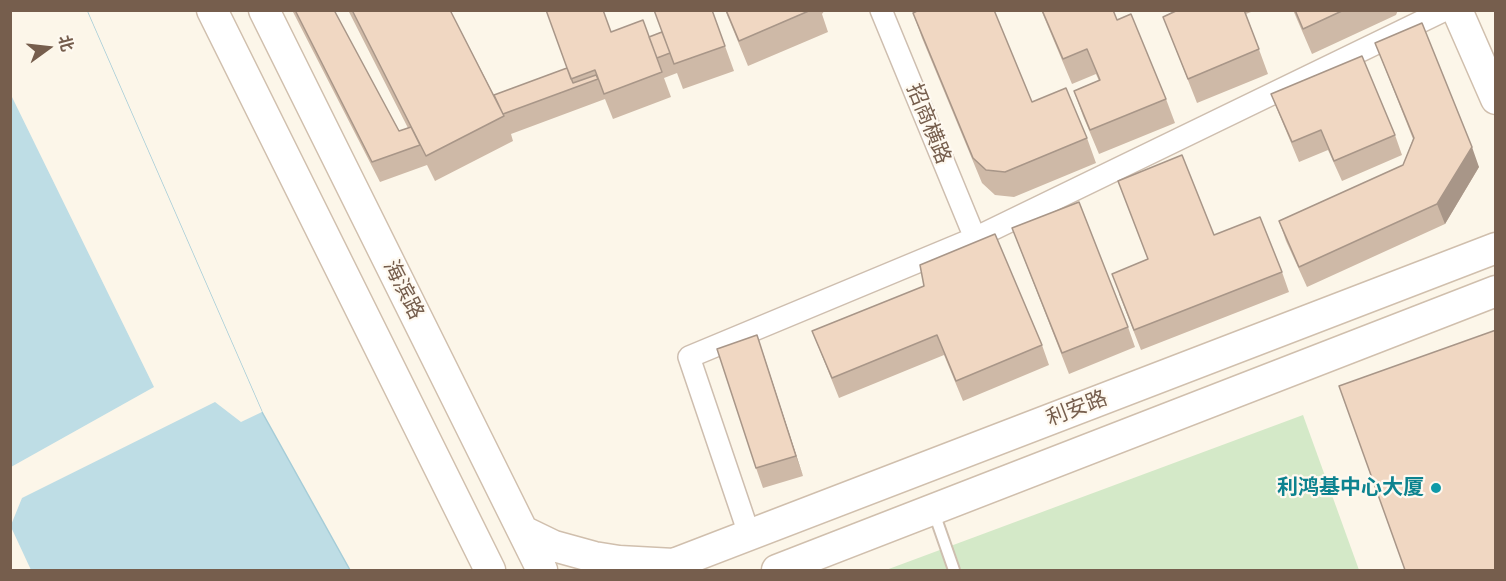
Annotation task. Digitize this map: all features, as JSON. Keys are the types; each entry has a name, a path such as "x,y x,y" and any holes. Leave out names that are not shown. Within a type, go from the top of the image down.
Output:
{"street":[{"path":"212,10 490,570"},
{"name":"海滨路","path":"264,10 542,570"},
{"name":"招商横路","path":"881,10 975,237"},
{"path":"749,534 689,357 975,237 1445,10"},
{"path":"1457,10 1496,99"},
{"name":"利安路","path":"667,567 1496,248"},
{"name":"利安路","path":"777,570 1496,291"},
{"path":"524,531 554,546 594,557 667,567"}],"lane":[{"path":"933,510 954,570"}],"green space":[{"path":"1303,415 1359,570 886,570"}],"water":[{"path":"10,11 87,11 262,412 350,570 11,570"}],"pier":[{"path":"11,10 87,11 262,412 241,422 215,402 22,498 11,525 11,467 154,387 11,95"},
{"path":"11,527 31,570 11,570"}],"building":[{"path":"295,10 334,10 399,131 411,127 420,145 372,162"},
{"path":"352,10 450,10 504,116 426,156"},
{"path":"546,10 603,10 611,32 643,20 662,72 604,94 595,70 571,79"},
{"path":"654,10 712,10 725,46 674,64"},
{"path":"726,10 811,10 739,41"},
{"path":"919,10 994,10 1032,102 1066,88 1087,138 1005,172 986,170 973,158 913,13"},
{"path":"1042,10 1113,10 1117,20 1131,14 1166,99 1090,130 1074,91 1100,80 1087,49 1063,59"},
{"path":"1178,10 1244,10 1259,49 1188,79 1163,17"},
{"path":"1295,10 1344,10 1303,29"},
{"path":"1422,23 1472,147 1437,204 1299,267 1279,221 1403,165 1414,138 1375,43"},
{"path":"662,32 670,53 657,58 649,37"},
{"path":"1362,56 1395,135 1334,161 1321,130 1292,142 1271,94"},
{"path":"567,68 573,83 596,75 598,79 503,114 494,95"},
{"path":"1182,155 1214,235 1260,217 1282,272 1134,330 1112,274 1148,259 1118,181"},
{"path":"1079,202 1128,327 1062,353 1012,228"},
{"path":"995,234 1042,345 956,381 937,335 832,378 812,331 924,286 920,265"},
{"name":"利鸿基中心大厦","path":"1496,330 1496,570 1405,570 1339,386"},
{"path":"757,335 796,456 756,468 717,349"}],"place":[{"name":"利鸿基中心大厦","path":"1436,488"}]}
